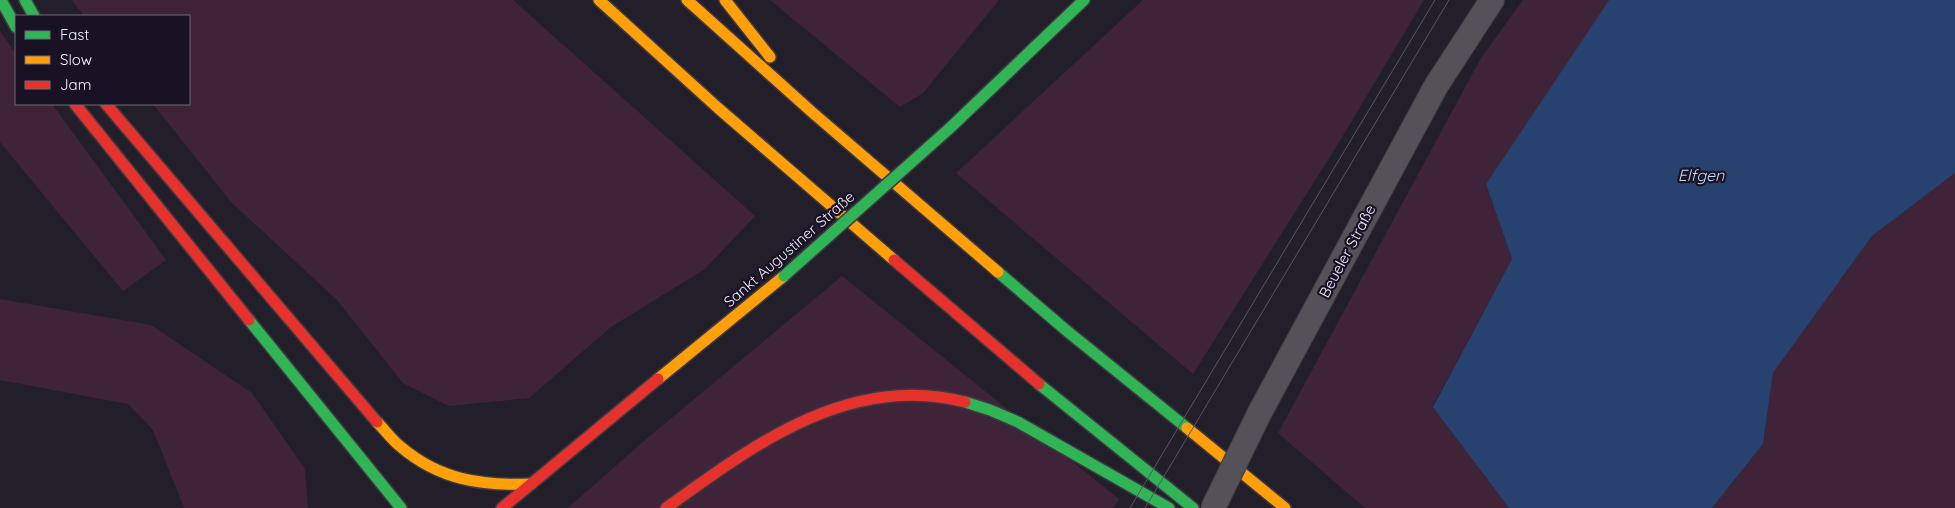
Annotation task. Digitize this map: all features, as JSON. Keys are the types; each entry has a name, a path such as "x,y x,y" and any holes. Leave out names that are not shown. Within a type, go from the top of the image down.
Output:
{"main road":[{"path":"1,0 15,25"},
{"path":"25,0 33,15"},
{"path":"599,0 718,108 1026,374 1193,508"},
{"path":"687,0 814,114 1067,331 1285,508"},
{"path":"725,0 814,114"},
{"name":"Sankt Augustiner Straße","path":"502,508 784,276 951,127 1084,0"},
{"path":"75,105 401,508"},
{"path":"107,105 359,402 401,448 438,471 463,480 500,485 531,484"},
{"path":"666,508 740,454 774,434 840,406 879,397 910,394 964,402 1002,415 1169,508"},
{"path":"379,481 390,508"}],"street":[{"name":"Beueler Straße","path":"1213,508 1260,412 1436,86 1492,0"}],"shaded area":[{"path":"72,0 513,0 755,216 705,269 611,327 529,398 449,406 403,383 337,300 232,203 154,105 190,105 190,15 83,15"},
{"path":"770,0 999,0 923,93 900,107"},
{"path":"1143,0 1424,0 1338,144 1193,374 956,173"},
{"path":"1523,0 1609,0 1486,184 1512,259 1433,406 1509,508 1365,508 1278,433 1481,58"},
{"path":"0,31 15,53 15,105 53,105 166,260 123,291 0,142"},
{"path":"1955,173 1955,508 1712,508 1763,444 1773,373 1872,236"},
{"path":"842,276 1119,499 1113,508 568,508 645,440"},
{"path":"0,299 151,325 252,393 305,469 308,508 184,508 153,430 128,404 0,380"}],"water":[{"name":"Elfgen","path":"1609,0 1955,0 1955,173 1872,236 1773,373 1763,444 1712,508 1509,508 1433,407 1512,259 1486,184"}],"tram line":[{"path":"1130,508 1435,0"},
{"path":"1145,508 1449,0"}],"traffic: fast":[{"path":"1,0 15,25"},
{"path":"25,0 33,15"},
{"path":"951,127 1084,0"},
{"path":"784,276 951,127"},
{"path":"998,272 1067,331 1187,428"},
{"path":"249,320 401,508"},
{"path":"1039,384 1193,508"},
{"path":"965,402 1018,422 1169,508"}],"traffic: slow":[{"path":"599,0 718,108 894,260"},
{"path":"687,0 813,113 998,272"},
{"path":"725,0 770,57"},
{"path":"658,379 784,276"},
{"path":"377,422 398,444 416,458 446,474 479,482 531,484"},
{"path":"1187,428 1285,508"}],"traffic: jam":[{"path":"76,105 249,320"},
{"path":"107,105 377,422"},
{"path":"894,260 1039,384"},
{"path":"502,508 658,379"},
{"path":"666,508 733,461 769,439 805,420 843,406 882,397 923,395 965,402"}]}
